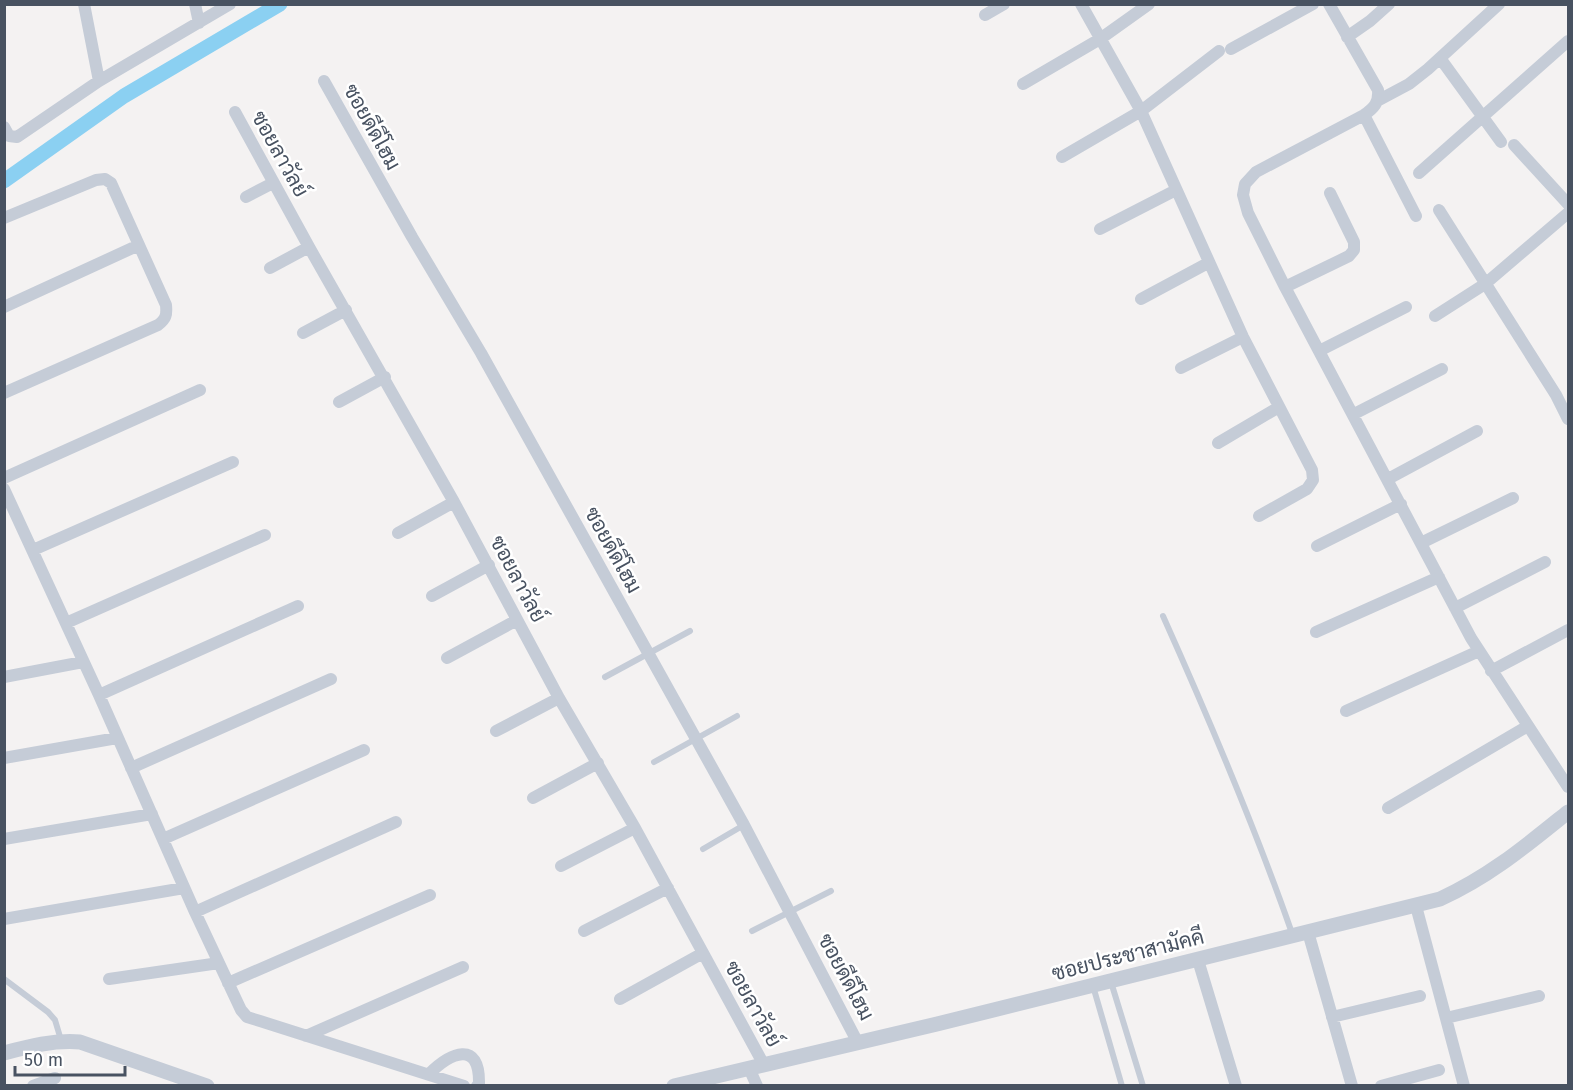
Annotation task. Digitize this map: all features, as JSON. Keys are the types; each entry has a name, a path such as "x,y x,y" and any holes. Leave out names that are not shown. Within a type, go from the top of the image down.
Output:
{"street":[{"path":"84,4 99,81"},
{"path":"195,4 199,23"},
{"path":"4,127 12,138 21,135 99,81 230,4"},
{"path":"985,15 1004,4"},
{"path":"1081,4 1141,111 1243,337 1312,470 1313,480 1307,489 1259,516"},
{"path":"1023,84 1100,39 1149,4"},
{"path":"1062,157 1141,111 1225,50 1313,4"},
{"path":"1329,4 1378,90 1379,100"},
{"path":"1347,37 1389,4"},
{"path":"1499,4 1409,84 1379,100 1374,108 1364,115 1256,172 1245,184 1243,195 1248,213 1285,287 1455,608 1491,672 1569,787"},
{"path":"1419,173 1569,41"},
{"path":"1440,58 1501,142"},
{"name":"ซอยดีดีโฮม","path":"324,81 481,353 744,825 858,1043"},
{"name":"ซอยลาวัลย์","path":"235,112 309,247 385,377 489,565 559,698 598,763 703,953 757,1067 757,1086"},
{"path":"1364,115 1416,216"},
{"path":"1514,145 1569,204"},
{"path":"4,218 96,180 105,179 115,189 166,305 167,314 164,321 4,393"},
{"path":"246,197 273,183"},
{"path":"1100,229 1176,190"},
{"path":"1285,287 1349,256 1354,250 1354,242 1330,193"},
{"path":"1439,210 1569,419"},
{"path":"1435,316 1485,284 1569,213"},
{"path":"4,307 139,245"},
{"path":"270,268 309,247"},
{"path":"1141,299 1208,263"},
{"path":"1319,351 1406,307"},
{"path":"303,333 346,310"},
{"path":"1181,368 1243,337"},
{"path":"1354,414 1442,369"},
{"path":"339,402 385,377"},
{"path":"1556,395 1569,389"},
{"path":"4,478 200,390"},
{"path":"1218,443 1279,407"},
{"path":"1388,479 1477,431"},
{"path":"33,550 233,462"},
{"path":"4,489 241,1010 247,1017 464,1086"},
{"path":"1421,543 1513,498"},
{"path":"398,532 454,502"},
{"path":"1317,546 1401,504"},
{"path":"66,623 265,535"},
{"path":"1455,608 1545,562"},
{"path":"432,596 489,565"},
{"path":"1316,632 1438,577"},
{"path":"99,695 298,606"},
{"path":"447,658 517,620"},
{"path":"1491,672 1569,630"},
{"path":"1346,711 1479,651"},
{"path":"4,677 83,662"},
{"path":"131,768 331,679"},
{"path":"496,731 559,698"},
{"path":"1388,808 1528,726"},
{"path":"4,758 117,738"},
{"path":"163,839 364,750"},
{"path":"534,798 598,763"},
{"name":"ซอยประชาสามัคคี","path":"674,1086 1093,986 1440,899 1480,879 1509,860 1569,812"},
{"path":"4,838 152,814"},
{"path":"195,912 396,822"},
{"path":"561,866 634,828"},
{"path":"4,919 184,888"},
{"path":"585,932 668,888"},
{"path":"228,983 430,895"},
{"path":"1416,906 1464,1086"},
{"path":"1301,934 1332,1017 1352,1086"},
{"path":"620,999 703,953"},
{"path":"1198,960 1236,1086"},
{"path":"109,979 219,963"},
{"path":"306,1036 464,967"},
{"path":"1332,1017 1420,996"},
{"path":"1446,1018 1539,996"},
{"path":"4,1053 44,1042 80,1042 198,1084"},
{"path":"429,1074 448,1058 463,1054 472,1057 477,1064 479,1075 477,1086"},
{"path":"1381,1086 1439,1070"},
{"path":"33,1086 56,1078"}],"lane":[{"path":"1163,616 1210,723 1273,878 1301,934"},
{"path":"605,677 690,631"},
{"path":"654,762 737,716"},
{"path":"703,849 744,825"},
{"path":"752,932 831,891"},
{"path":"4,979 48,1011 55,1020 61,1041"},
{"path":"1111,981 1143,1086"},
{"path":"1093,986 1122,1086"}],"waterway":[{"path":"4,181 124,96 280,4"}]}
